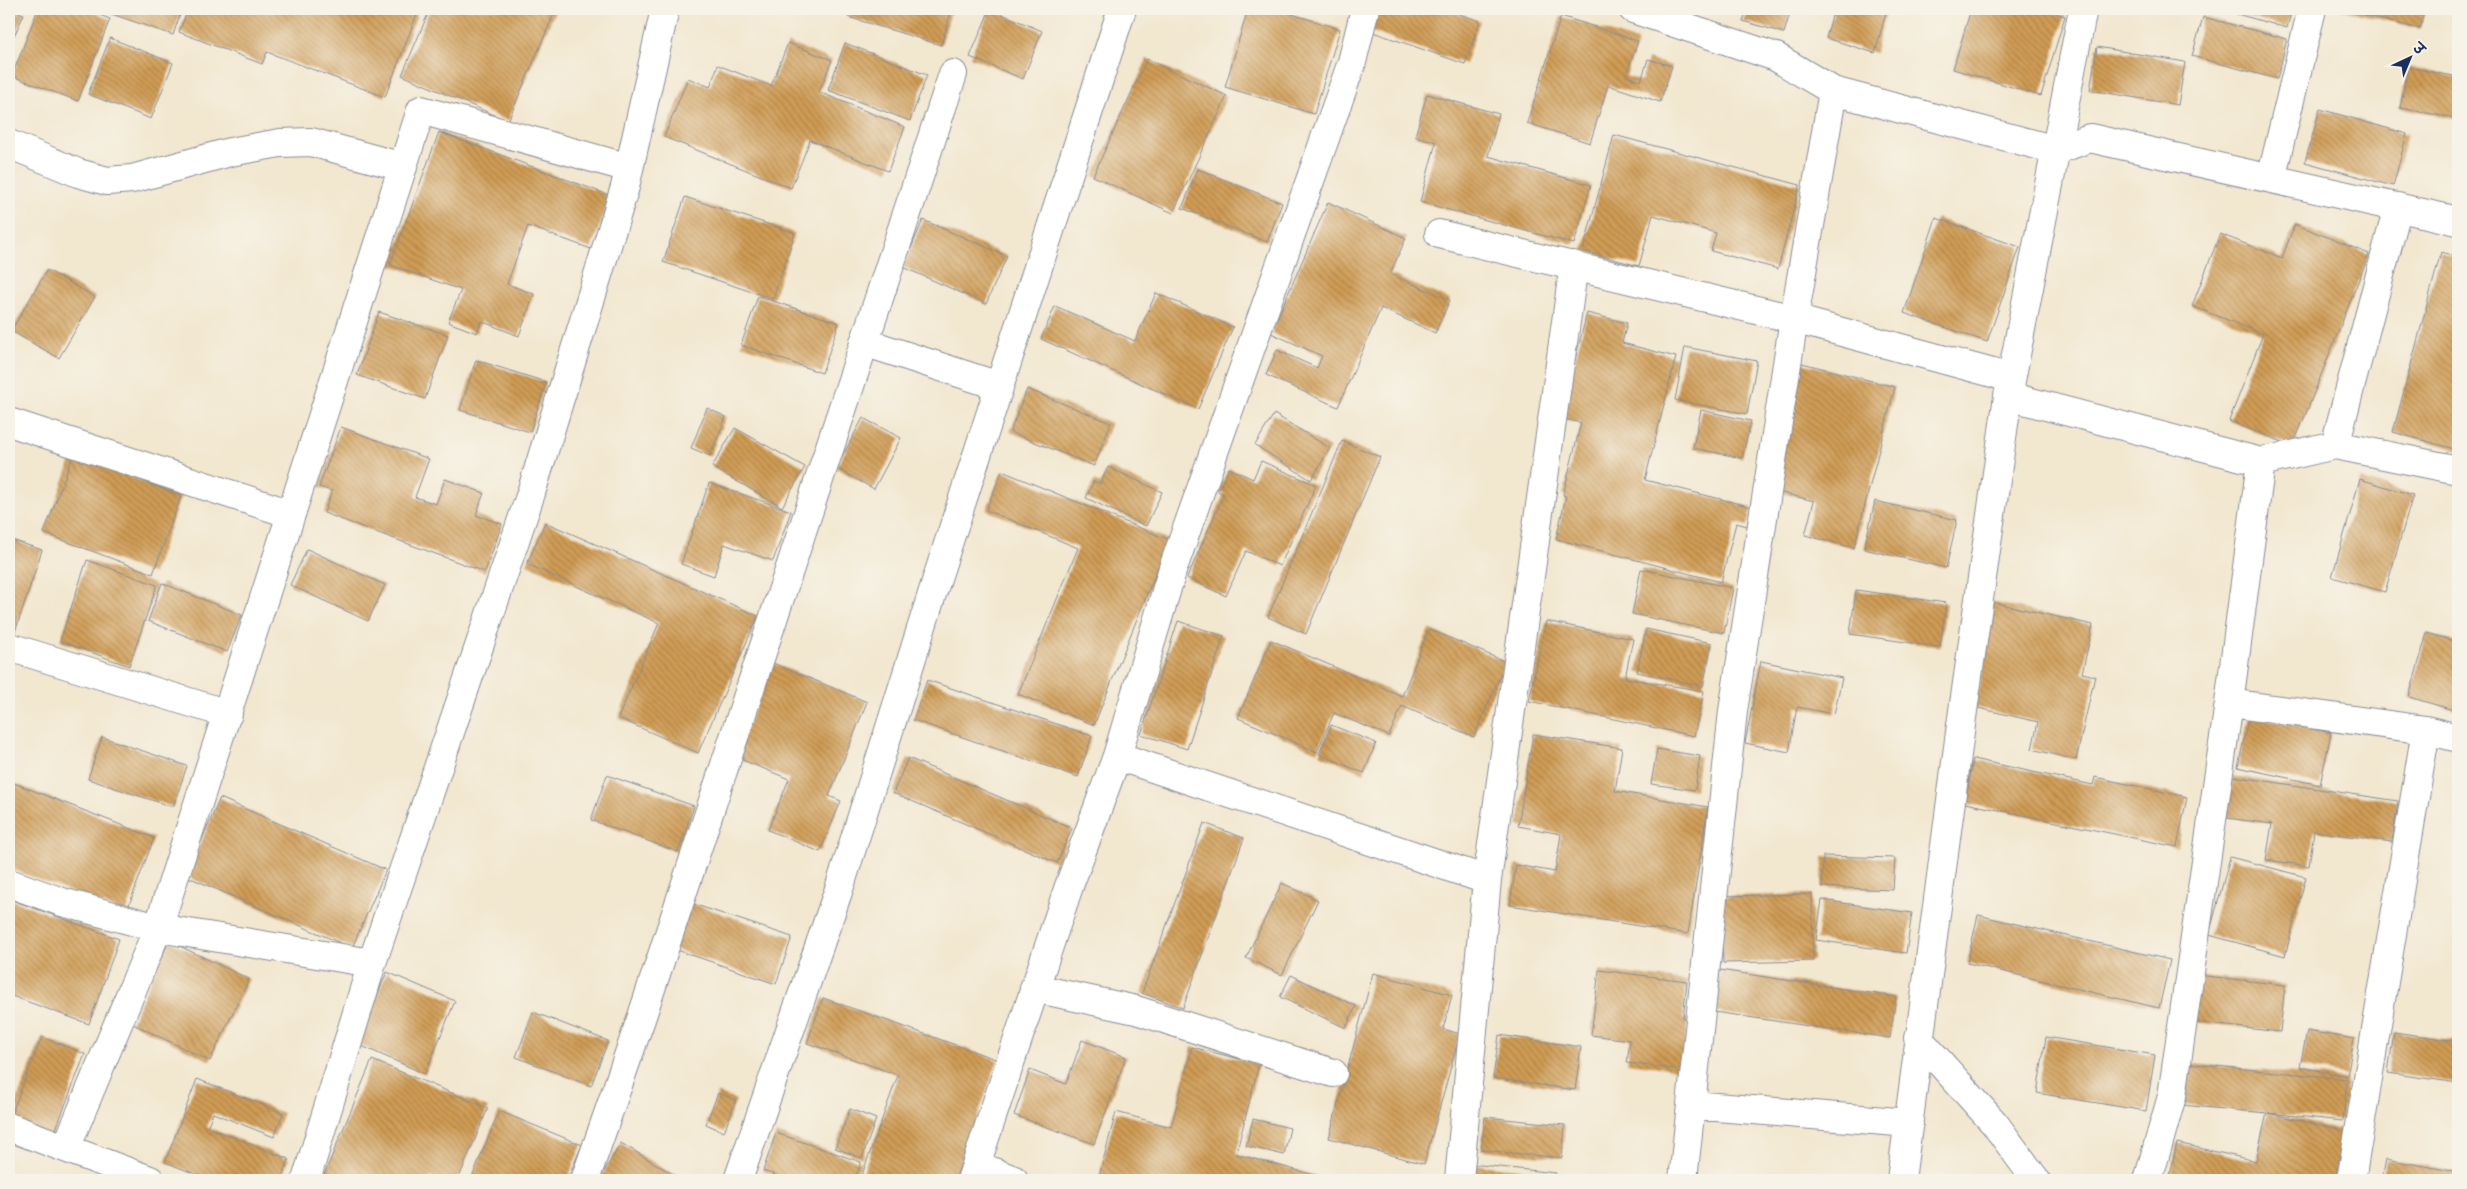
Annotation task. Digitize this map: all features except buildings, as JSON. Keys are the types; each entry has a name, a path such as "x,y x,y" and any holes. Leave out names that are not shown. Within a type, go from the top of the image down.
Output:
{"street":[{"path":"306,1180 372,963 531,493 629,168 665,9"},
{"path":"738,1180 838,889 1122,9"},
{"path":"1014,1180 973,1172 1069,886 1116,756 1173,568 1352,62 1366,9"},
{"path":"1633,9 1776,57 1833,90 2056,150 2090,138 2458,221"},
{"path":"1900,1180 1909,1123 1918,1038 2009,387 2083,9"},
{"path":"2270,179 2312,9"},
{"path":"585,1180 642,1016 952,74"},
{"path":"1683,1180 1733,711 1794,319 1833,90"},
{"path":"66,1148 158,928 421,110 629,168"},
{"path":"9,144 78,174 107,181 132,179 230,152 280,143 311,142 403,167"},
{"path":"2334,445 2398,207"},
{"path":"1439,234 1794,319 2009,387 2261,462 2334,445 2458,470"},
{"path":"1459,1180 1487,880 1574,265"},
{"path":"864,342 999,386"},
{"path":"9,422 291,514"},
{"path":"2148,1180 2172,1096 2229,703 2261,462"},
{"path":"9,647 228,714"},
{"path":"2229,703 2426,730 2458,738"},
{"path":"2351,1180 2426,730"},
{"path":"1116,756 1487,880"},
{"path":"9,883 62,902 158,928 372,963"},
{"path":"1034,988 1136,1010 1333,1073"},
{"path":"1918,1038 1995,1124 2036,1180"},
{"path":"1692,1106 1909,1123"},
{"path":"9,1126 150,1180"}]}
